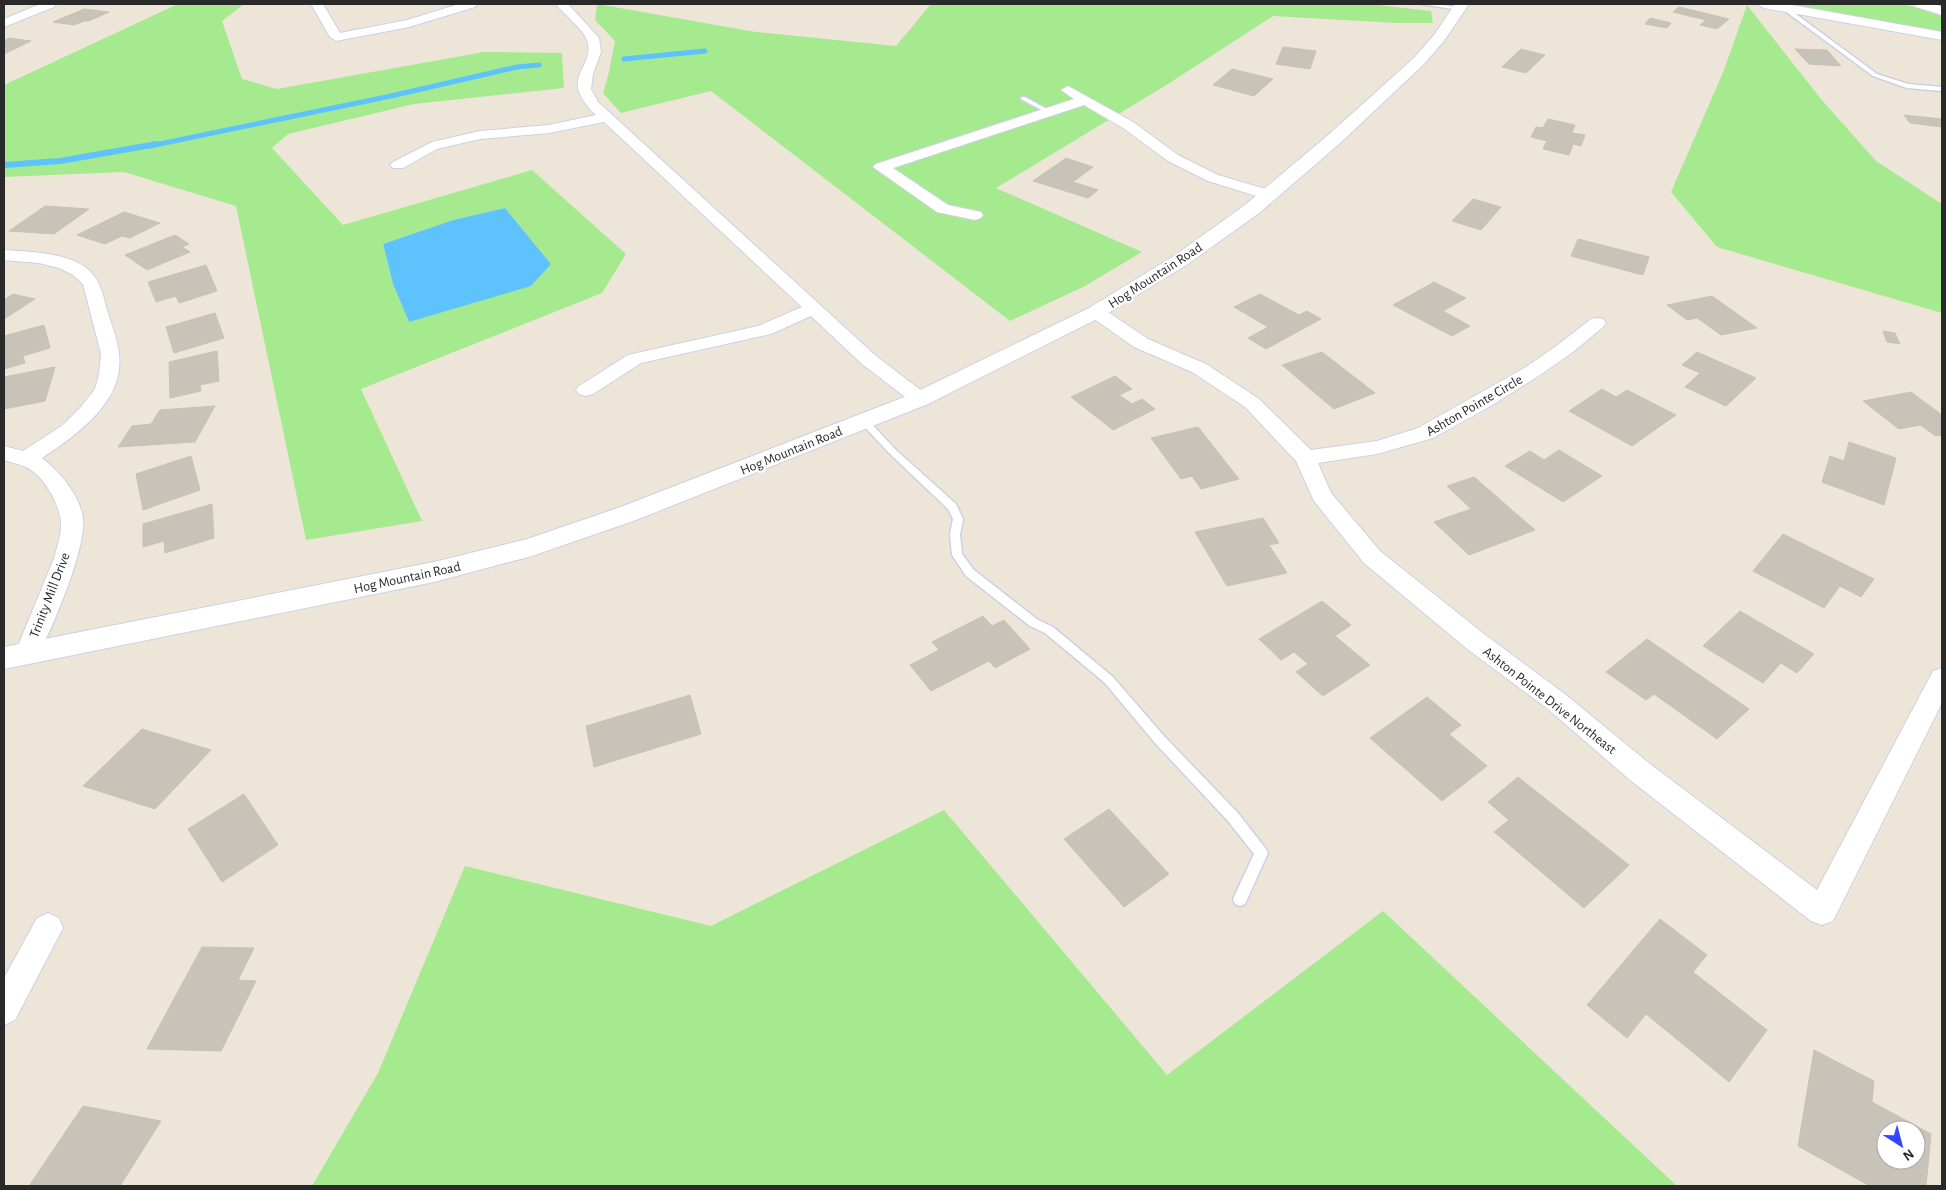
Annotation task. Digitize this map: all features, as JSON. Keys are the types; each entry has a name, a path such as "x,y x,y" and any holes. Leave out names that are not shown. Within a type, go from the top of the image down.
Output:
{"street":[{"path":"4,24 50,4"},
{"path":"317,4 336,37 409,23 471,4"},
{"path":"562,4 593,38 595,52 586,74 584,89 593,104 869,360 920,399"},
{"path":"1764,4 1942,36"},
{"path":"1922,4 1942,11"},
{"name":"Hog Mountain Road","path":"16,655 434,572 532,547 627,514 920,399 1096,312 1181,260 1269,195 1419,61 1440,38 1461,6"},
{"path":"1068,90 1128,124 1172,158 1213,178 1269,195"},
{"path":"975,215 943,209 881,167 1086,100"},
{"path":"398,165 432,146 480,135 549,129 605,117"},
{"path":"4,255 39,258 65,264 79,271 91,282 110,354 109,374 104,390 87,412 70,430 14,456"},
{"path":"586,390 635,359 764,330 814,309"},
{"name":"Ashton Pointe Drive Northeast","path":"1096,312 1141,343 1199,368 1252,403 1306,458 1322,496 1372,557 1475,641 1557,702 1640,772 1822,911 1942,678"},
{"name":"Ashton Pointe Circle","path":"1306,458 1374,449 1434,431 1499,393 1577,342 1597,324"},
{"name":"Trinity Mill Drive","path":"14,456 33,462 55,483 68,503 72,525 64,560 16,655"},
{"path":"4,1009 48,928"}],"lane":[{"path":"1424,4 1461,6"},
{"path":"1783,7 1875,75 1907,86 1942,89"},
{"path":"1023,98 1050,112"},
{"path":"864,421 892,452 952,507 958,518 955,534 956,555 970,573 1034,623 1049,630 1109,680 1159,739 1233,817 1260,853 1240,899"}],"green space":[{"path":"178,4 244,4 222,21 242,79 277,89 484,52 562,53 564,88 414,104 288,134 272,148 343,225 532,170 626,254 602,293 361,389 422,521 306,540 236,206 124,172 4,177 4,85","holes":["505,208 551,264 409,322 393,284 383,244 453,220"]},
{"path":"597,4 756,32 896,46 931,4 1369,4 1431,11 1433,23 1396,23 1273,16 1168,84 996,188 1142,252 1085,286 1010,321 711,91 621,113 603,93 615,41 595,20"},
{"path":"1791,4 1904,4 1942,16 1942,32"},
{"path":"1747,5 1821,99 1876,161 1942,204 1942,313 1717,247 1671,192 1724,70"},
{"path":"944,810 1167,1075 1383,911 1677,1186 312,1186 378,1073 465,866 711,926"}],"water":[{"path":"505,208 551,264 531,286 409,322 393,284 383,244 453,220"}],"building":[{"path":"1679,7 1729,19 1717,29 1700,25 1706,20 1673,12"},
{"path":"84,9 109,12 74,25 53,22"},
{"path":"1650,18 1671,23 1667,28 1645,24"},
{"path":"9,38 31,41 4,54 4,41"},
{"path":"1283,47 1316,51 1310,69 1276,64"},
{"path":"1521,49 1545,55 1526,73 1502,67"},
{"path":"1795,49 1827,50 1841,66 1809,64"},
{"path":"1232,69 1273,79 1254,96 1213,85"},
{"path":"1904,115 1942,119 1942,127 1910,123"},
{"path":"1548,119 1575,125 1572,133 1585,135 1581,146 1573,144 1569,155 1543,149 1547,141 1531,137 1536,127 1543,128"},
{"path":"1066,158 1093,167 1073,182 1098,190 1088,198 1033,181"},
{"path":"1473,199 1501,207 1481,230 1452,221"},
{"path":"45,206 89,209 54,234 9,231"},
{"path":"124,212 160,223 130,238 122,236 105,244 77,235"},
{"path":"175,235 189,244 182,247 190,252 147,270 125,255"},
{"path":"1578,239 1649,257 1643,275 1571,256"},
{"path":"206,265 217,291 179,303 176,296 156,302 148,282"},
{"path":"1434,282 1466,298 1443,311 1470,326 1452,336 1393,305"},
{"path":"13,294 35,299 4,319 4,300"},
{"path":"1260,294 1299,315 1307,311 1321,319 1266,349 1248,338 1268,327 1234,307"},
{"path":"1712,296 1757,328 1721,335 1697,318 1687,320 1667,305"},
{"path":"215,313 224,338 174,353 166,327"},
{"path":"44,325 50,348 23,356 25,363 4,369 4,336"},
{"path":"1883,331 1895,333 1900,344 1887,342"},
{"path":"217,351 219,381 200,385 201,391 170,398 169,362"},
{"path":"1322,352 1375,393 1334,409 1282,365"},
{"path":"1697,352 1756,378 1726,406 1685,387 1700,373 1682,365"},
{"path":"55,367 45,401 4,409 4,377"},
{"path":"1115,376 1132,389 1119,395 1132,404 1142,399 1155,409 1113,430 1071,397"},
{"path":"1602,389 1616,397 1627,390 1676,415 1632,446 1569,411"},
{"path":"1911,392 1942,415 1942,435 1936,436 1920,425 1899,429 1863,401"},
{"path":"215,406 195,442 118,447 132,426 151,424 160,410"},
{"path":"1198,427 1239,479 1201,489 1192,476 1181,479 1151,438"},
{"path":"1849,442 1896,458 1884,505 1822,482 1830,456 1844,461"},
{"path":"1559,450 1602,476 1563,502 1505,466 1530,451 1544,460"},
{"path":"191,456 200,490 143,510 136,474"},
{"path":"1474,477 1535,530 1469,555 1434,522 1471,509 1447,486"},
{"path":"212,504 214,538 165,553 164,541 143,547 143,524"},
{"path":"1263,518 1279,543 1269,545 1287,573 1227,586 1195,532"},
{"path":"1783,534 1874,579 1861,597 1840,586 1824,608 1753,571"},
{"path":"1322,601 1351,625 1335,636 1370,665 1323,696 1296,672 1308,664 1294,652 1281,660 1259,639"},
{"path":"1740,611 1814,654 1797,673 1781,663 1763,683 1703,646"},
{"path":"983,616 992,626 1004,620 1030,649 995,668 989,661 931,691 910,665 939,650 932,642"},
{"path":"1647,639 1749,709 1717,739 1654,694 1646,700 1606,672"},
{"path":"690,695 701,734 594,767 586,726"},
{"path":"1427,697 1461,725 1449,734 1487,766 1442,801 1370,738"},
{"path":"142,729 211,750 155,809 83,786"},
{"path":"1518,777 1629,865 1584,908 1494,832 1509,820 1488,802"},
{"path":"244,794 278,845 222,882 188,829"},
{"path":"1109,809 1169,874 1124,907 1064,839"},
{"path":"1660,919 1707,955 1693,972 1767,1030 1729,1082 1646,1014 1627,1038 1587,1005"},
{"path":"202,947 254,948 238,980 256,981 221,1051 147,1049"},
{"path":"1814,1050 1874,1081 1872,1102 1905,1120 1876,1120 1876,1170 1926,1170 1926,1131 1931,1134 1926,1186 1870,1186 1798,1146"},
{"path":"83,1106 161,1121 120,1186 29,1186"}],"waterway":[{"path":"624,59 705,51"},
{"path":"150,146 391,96 517,67 539,65"},
{"path":"4,165 60,161 157,144"}]}
